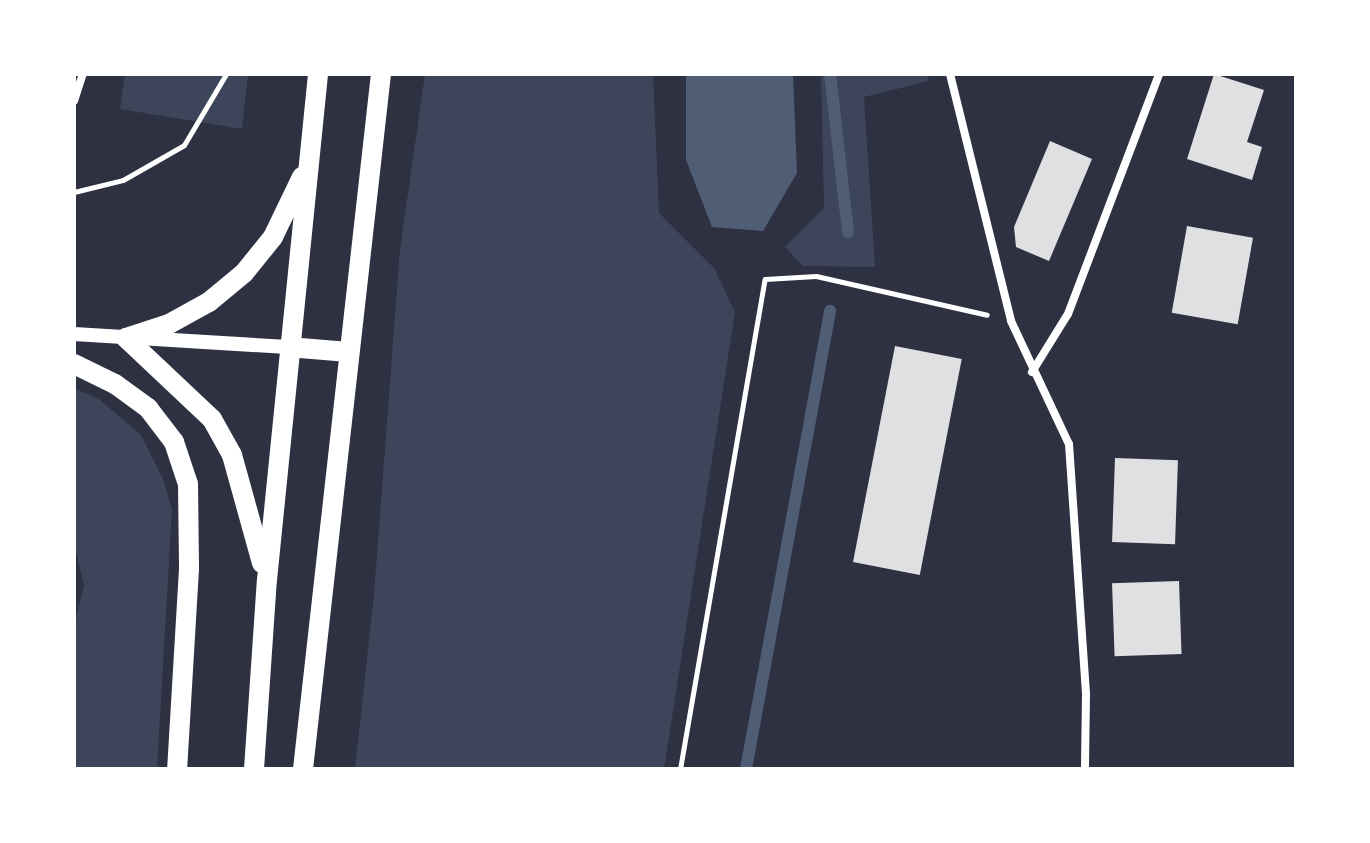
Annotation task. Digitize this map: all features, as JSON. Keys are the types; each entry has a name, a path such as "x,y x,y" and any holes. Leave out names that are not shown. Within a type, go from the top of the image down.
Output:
{"main road":[{"path":"254,769 288,347 318,74"},
{"path":"303,769 381,74"},
{"path":"267,580 232,455 212,419 126,338 196,309 244,273 273,237 310,154"},
{"path":"288,347 349,352"},
{"path":"74,364 115,384 148,408 174,442 188,484 189,569 177,769"}],"street":[{"path":"74,101 83,74"},
{"path":"950,74 1011,321 1032,372 1069,444 1086,694 1085,769"},
{"path":"1032,372 1068,314 1159,74"},
{"path":"74,334 288,347"}],"path":[{"path":"74,192 123,180 184,145 226,74"},
{"path":"680,769 765,279 816,276 1011,321"}],"shaded area":[{"path":"125,74 248,74 242,129 120,109"},
{"path":"425,74 653,74 659,213 714,268 735,312 664,769 355,769 374,594 400,249"},
{"path":"686,74 793,74 797,173 763,231 712,227 686,160"},
{"path":"821,74 927,74 929,81 864,97 875,267 803,266 785,247 824,208"},
{"path":"74,388 100,400 141,435 164,481 172,510 157,769 74,769 74,625 84,586 74,543"}],"building":[{"path":"1214,74 1264,90 1247,142 1262,147 1252,180 1187,159"},
{"path":"1050,141 1092,159 1049,261 1016,247 1014,227"},
{"path":"1187,226 1253,238 1238,324 1172,313"},
{"path":"895,346 962,359 920,575 853,562"},
{"path":"1115,458 1178,460 1175,544 1112,542"},
{"path":"1179,581 1182,654 1115,656 1112,583"}],"waterway":[{"path":"830,74 848,232"},
{"path":"746,769 830,311"}]}
